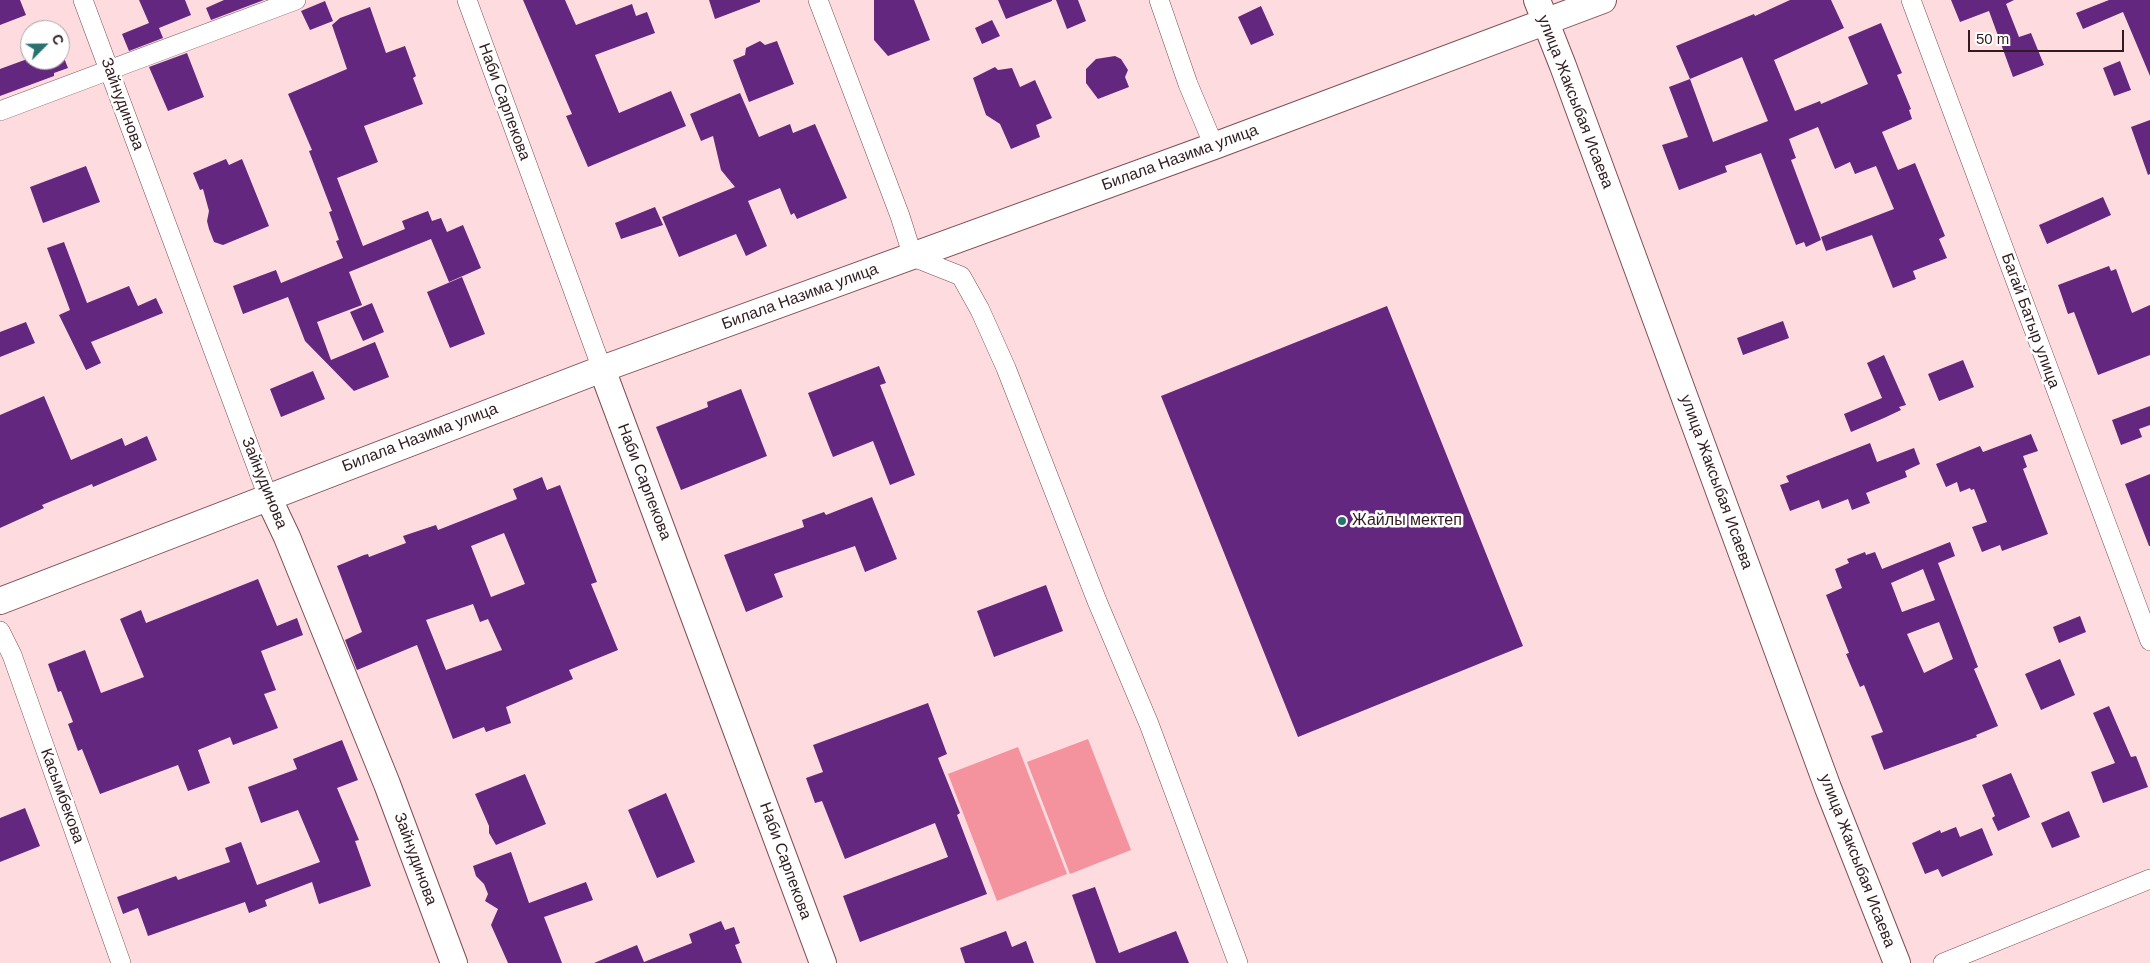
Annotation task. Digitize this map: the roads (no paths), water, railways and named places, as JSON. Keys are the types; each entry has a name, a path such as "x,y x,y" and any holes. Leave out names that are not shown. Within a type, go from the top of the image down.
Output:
{"street":[{"name":"Зайнудинова","path":"83,0 268,496 287,537 387,784 454,963"},
{"path":"0,111 296,0"},
{"name":"Наби Сарпекова","path":"466,0 823,963"},
{"path":"818,0 900,216 913,257 961,276 980,310 1006,368 1097,601 1149,724 1238,963"},
{"path":"1159,0 1188,84 1214,146"},
{"name":"Билала Назима улица","path":"0,601 268,496 602,369 1214,146 1541,11 1603,0"},
{"name":"Багай Батыр улица","path":"1911,0 2150,641"},
{"name":"улица Жаксыбая Исаева","path":"1541,11 1570,84 1828,788 1897,963"},
{"name":"Касымбекова","path":"0,631 12,655 121,963"},
{"path":"1943,963 2150,879"}],"place":[{"name":"Жайлы мектеп","path":"1342,521"}]}
